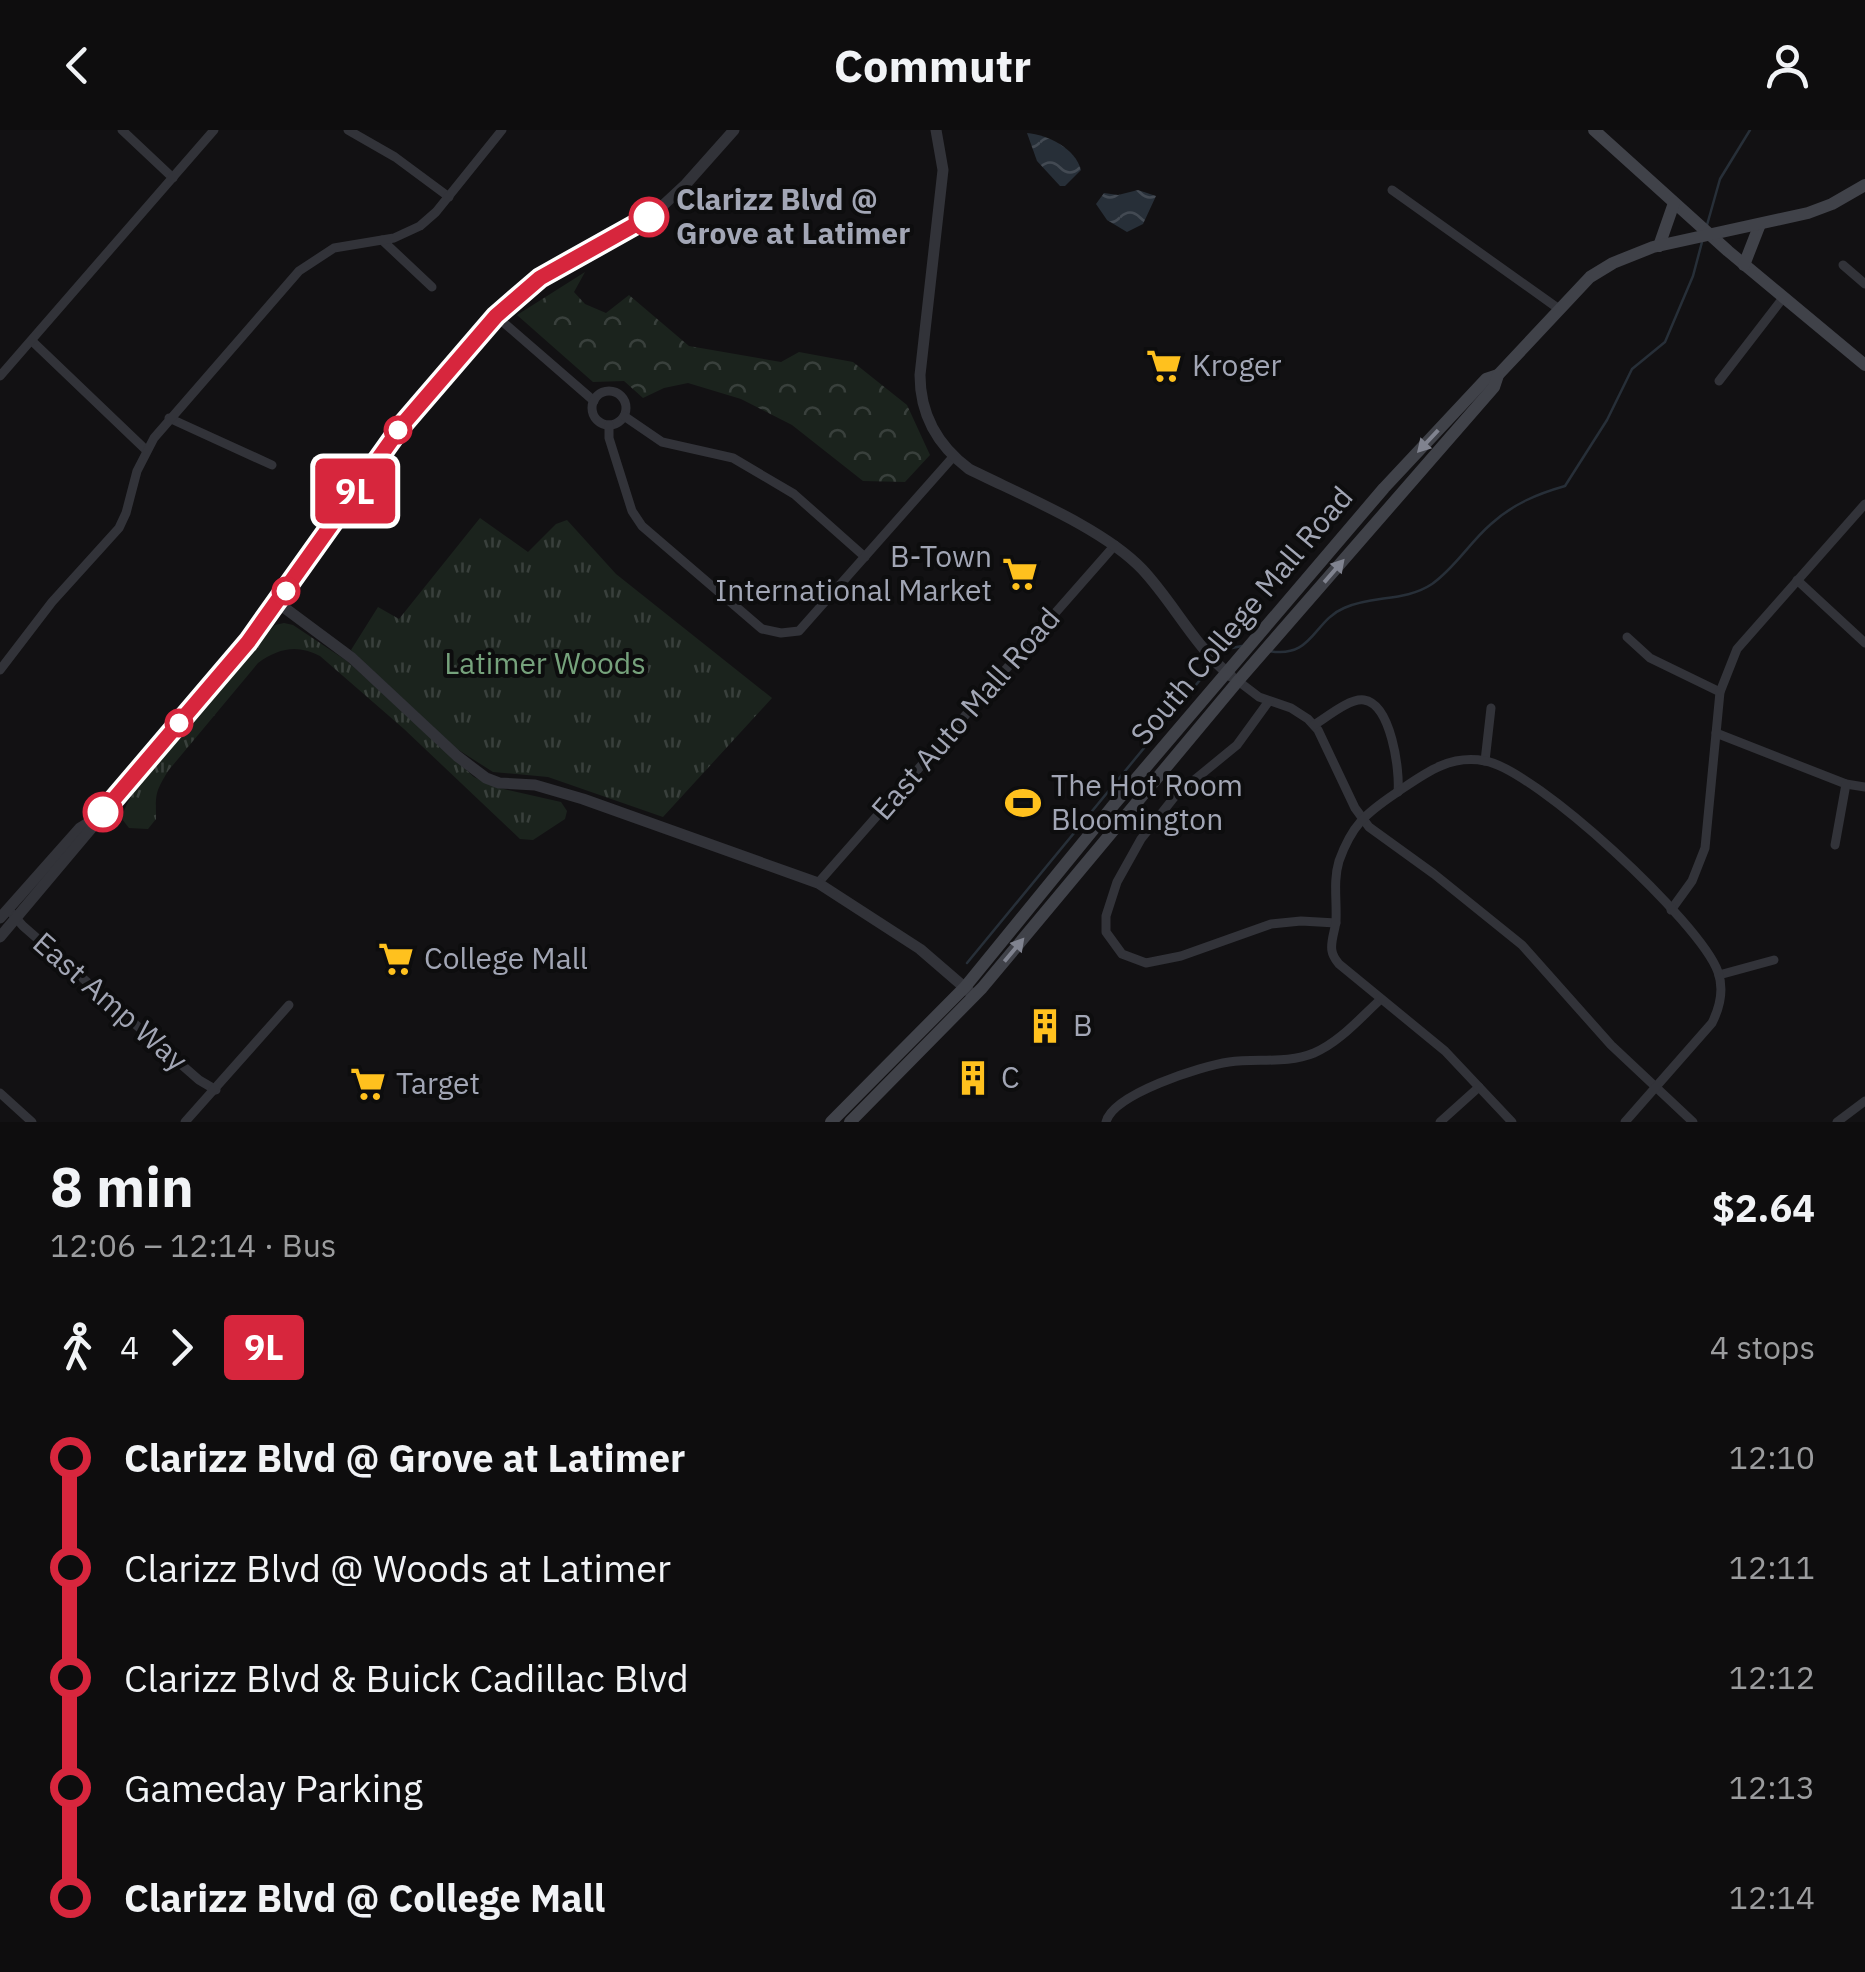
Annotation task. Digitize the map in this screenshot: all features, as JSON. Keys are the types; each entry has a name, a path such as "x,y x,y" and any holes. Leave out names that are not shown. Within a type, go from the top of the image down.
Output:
{"main road":[{"path":"1594,130 1744,265 1865,366"},
{"name":"South College Mall Road","path":"850,1122 1123,819 1224,669 1257,660 1494,387 1498,375 1590,277 1612,263 1659,246 1713,236 1832,204 1865,185"},
{"path":"1659,246 1674,203"},
{"path":"1744,265 1760,224"},
{"name":"South College Mall Road","path":"831,1122 970,992 1224,669 1240,657 1384,488 1486,379 1498,375"},
{"path":"1384,488 1396,499"}],"street":[{"path":"122,130 173,178"},
{"path":"0,376 214,130"},
{"path":"348,130 395,157 449,197"},
{"path":"0,670 43,613 119,528 146,450 169,418 305,266 334,248 400,236 420,226 449,197 502,130"},
{"path":"0,937 8,915 80,828 100,816 278,602 403,424 496,316 540,278 658,210 734,130"},
{"path":"936,130 944,170 920,386 929,423 953,457 1114,544 1141,568 1224,669 1269,700 1297,710 1314,725 1361,818 1377,836 1434,874 1522,945 1603,1036 1693,1122"},
{"path":"1392,190 1559,308"},
{"path":"382,240 432,287"},
{"path":"1843,265 1865,284"},
{"path":"1719,381 1783,298"},
{"path":"496,316 594,400"},
{"path":"32,342 146,450"},
{"path":"610,425 595,418 594,400 601,392 618,392 625,402 624,416"},
{"path":"624,416 662,442 733,458 794,494 865,557"},
{"path":"610,425 624,416"},
{"path":"169,418 272,465"},
{"path":"610,425 609,438 632,511 642,526 762,629 780,633 799,631 953,457"},
{"path":"1671,910 1692,881 1705,848 1720,692 1737,649 1865,504"},
{"name":"East Auto Mall Road","path":"818,883 1114,544"},
{"path":"1797,580 1865,643"},
{"path":"278,602 352,658 486,778 535,785 582,799 818,883 920,949 970,992"},
{"path":"1626,636 1650,658 1720,692"},
{"path":"1269,700 1238,745 1176,795 1133,850 1113,893 1106,932 1122,954 1146,963 1181,956 1271,924 1336,923"},
{"path":"1314,725 1356,700 1374,704 1393,742 1399,766 1398,792"},
{"path":"1485,761 1492,708"},
{"path":"1716,734 1846,784 1865,787"},
{"path":"1512,1122 1446,1052 1334,957 1332,946 1336,873 1361,818 1444,763 1467,759 1485,761 1517,774 1614,850 1708,954 1719,975 1720,1005 1712,1023 1625,1122"},
{"path":"1836,845 1846,784"},
{"path":"1111,808 1123,819"},
{"name":"East Amp Way","path":"8,915 199,1080 216,1090"},
{"path":"1719,975 1774,960"},
{"path":"1106,1122 1118,1105 1165,1081 1221,1063 1294,1059 1312,1054 1330,1044 1381,998"},
{"path":"185,1122 289,1005"},
{"path":"1440,1122 1479,1087"},
{"path":"0,1094 32,1122"},
{"path":"1837,1122 1865,1101"}],"green space":[{"path":"585,272 574,292 585,304 606,313 629,295 689,346 781,362 799,352 853,362 907,405 930,455 905,482 863,481 792,425 741,399 688,383 643,398 624,381 593,382 517,315"},
{"name":"Latimer Woods","path":"480,518 528,552 556,524 567,520 616,574 772,698 663,817 548,777 493,772 457,749 351,650 378,607 399,619"},
{"path":"284,623 347,661 474,777 495,787 561,802 567,811 565,819 533,840 520,839 320,656 296,649 281,651 258,663 168,771 157,795 156,819 148,829 129,828 122,819 128,801 164,750 275,625"}],"water":[{"path":"1027,133 1060,144 1073,155 1081,170 1065,186 1060,186 1037,161"},
{"path":"1138,190 1156,196 1143,224 1127,232 1107,220 1096,204 1104,193 1118,195"}],"waterway":[{"path":"1707,225 1720,179 1750,130"},
{"path":"1269,651 1284,652 1304,644 1344,608 1422,590 1448,570 1499,517 1526,500 1565,486 1607,420 1632,369 1665,342 1693,276 1702,242"},
{"path":"1219,658 1227,649 1242,646"},
{"path":"967,963 1214,663"}],"bus line":[{"name":"9L","path":"103,812 248,642 403,424 496,316 540,278 649,217"}],"place":[{"name":"Clarizz Blvd @ Grove at Latimer","path":"649,217"},
{"name":"Kroger","path":"1164,366"},
{"name":"B-Town International Market","path":"1020,574"},
{"name":"The Hot Room Bloomington","path":"1023,803"},
{"name":"College Mall","path":"396,959"},
{"name":"B","path":"1045,1026"},
{"name":"C","path":"973,1078"},
{"name":"Target","path":"368,1084"}]}
